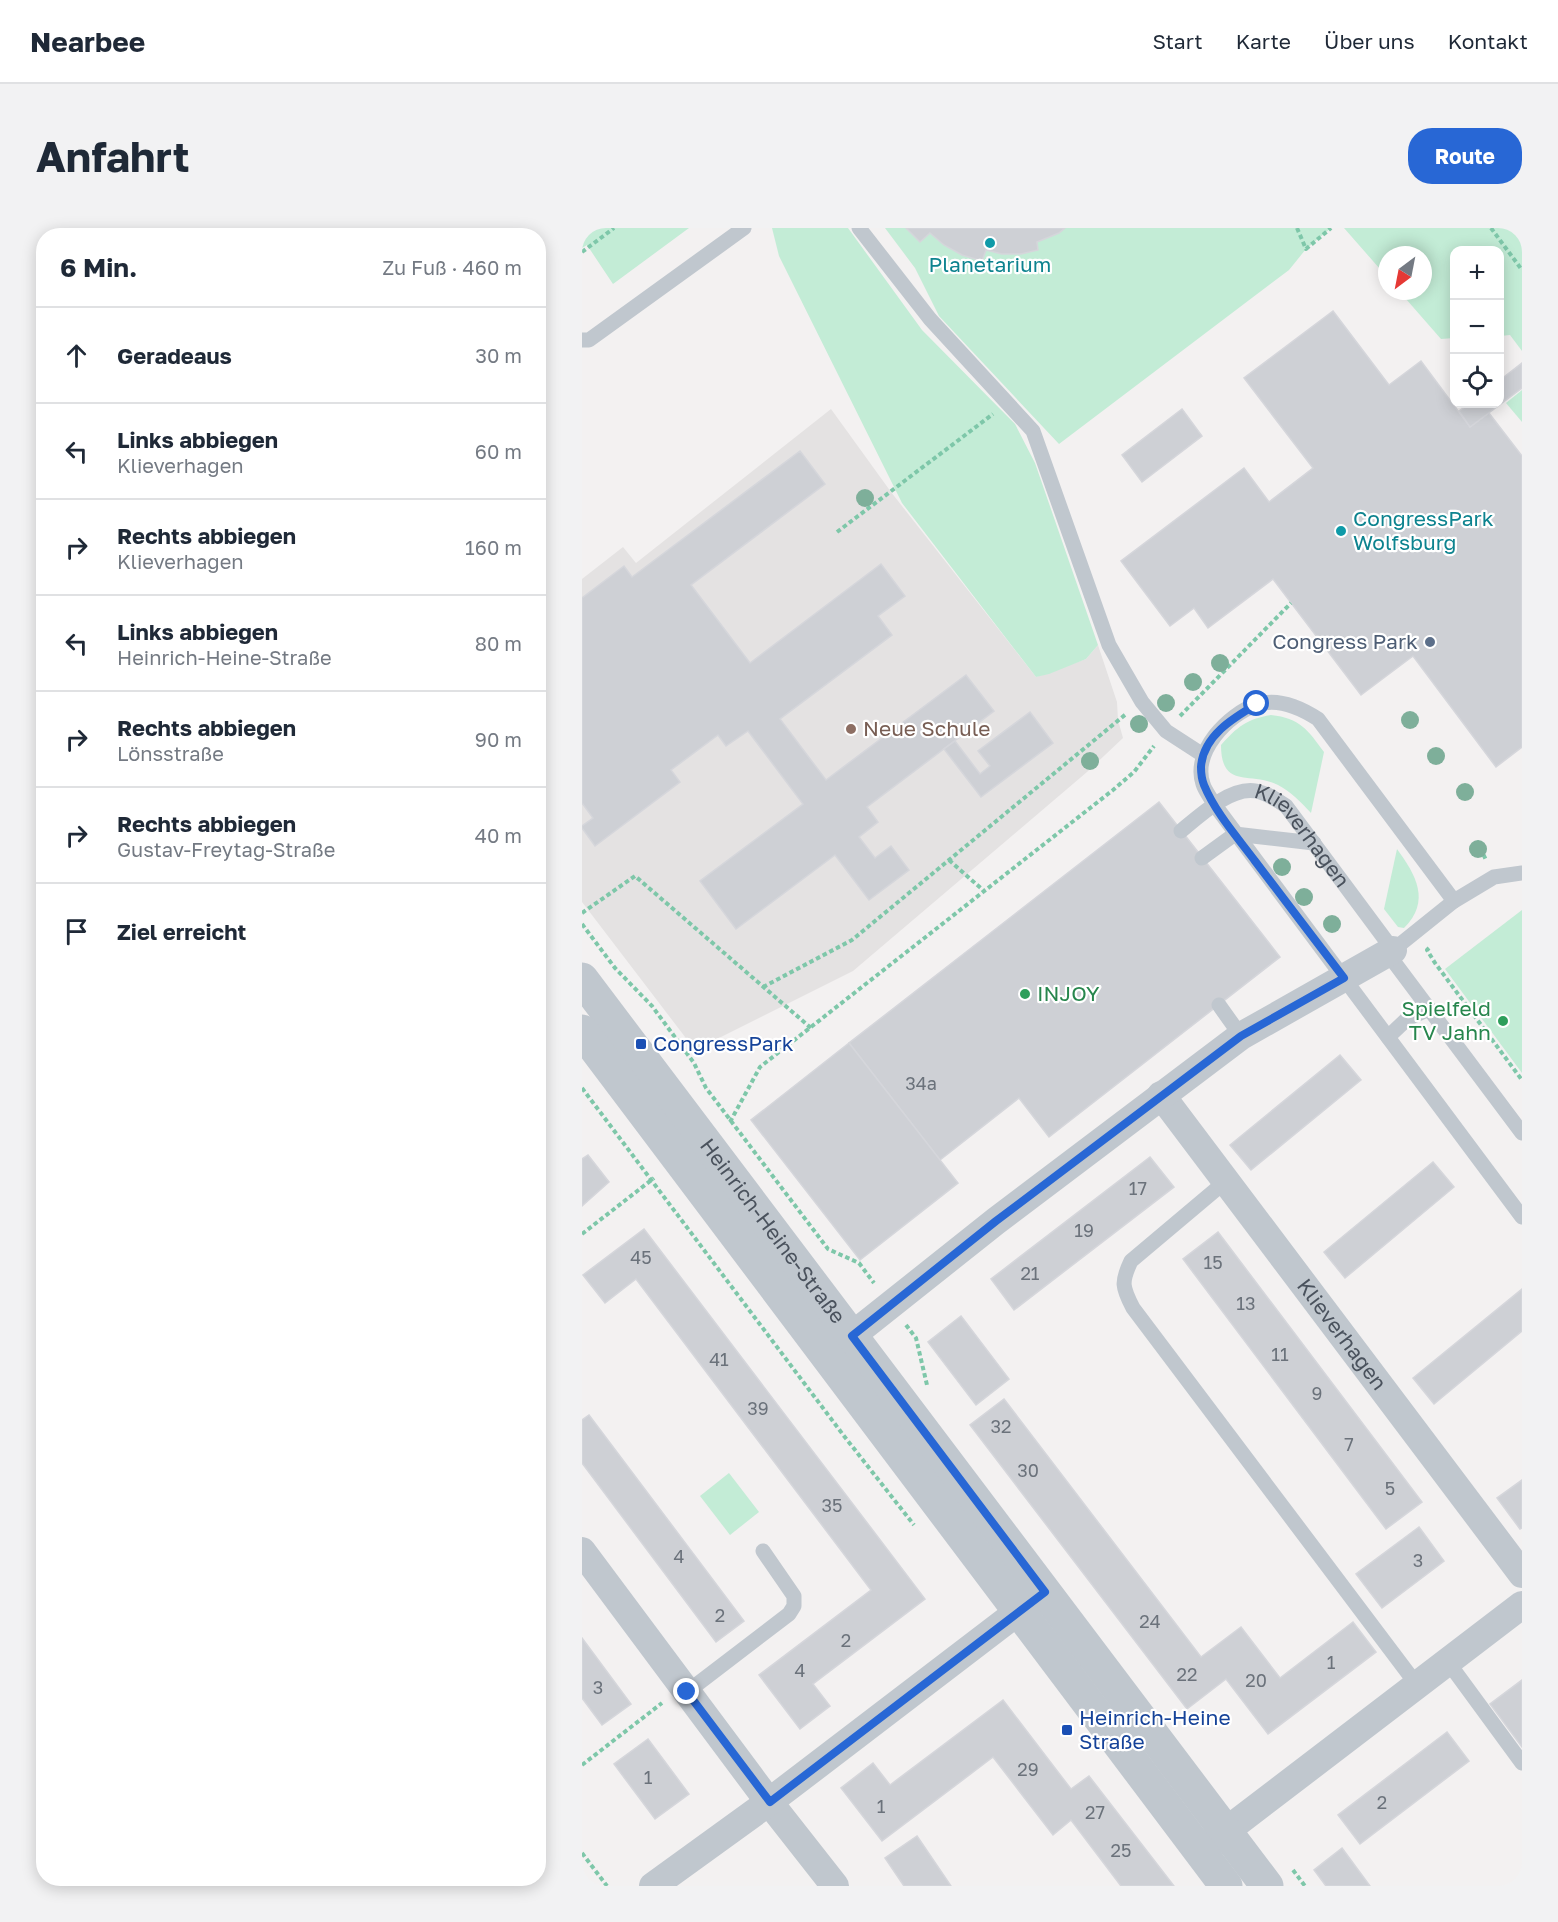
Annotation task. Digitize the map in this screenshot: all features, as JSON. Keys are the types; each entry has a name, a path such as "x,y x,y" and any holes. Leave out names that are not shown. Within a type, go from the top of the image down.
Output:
{"street":[{"path":"826,1356 1161,1095 1241,1036 1390,952"},
{"name":"Heinrich-Heine-Straße","path":"582,979 1226,1832 1280,1877"},
{"name":"Heinrich-Heine-Straße","path":"582,1031 1226,1886"},
{"name":"Klieverhagen","path":"1161,1095 1522,1574"},
{"path":"582,1551 835,1886"},
{"path":"653,1886 770,1802 1045,1592"},
{"path":"1200,1851 1522,1605"}],"lane":[{"path":"582,340 589,340 744,228"},
{"path":"859,228 930,319 1033,431 1109,645 1142,702 1166,731 1203,754"},
{"path":"1181,831 1214,804 1203,783 1201,767 1203,754 1217,732 1232,719 1257,704 1282,703 1300,708 1318,719 1454,901"},
{"name":"Klieverhagen","path":"1522,1133 1429,1009 1286,806 1271,796 1255,790 1236,793 1214,804 1522,1217"},
{"path":"1202,858 1235,834 1314,843"},
{"path":"1390,952 1454,901 1494,877 1522,873"},
{"path":"1219,1005 1241,1036"},
{"path":"1388,1037 1407,1019 1429,1009"},
{"path":"1226,1181 1131,1261 1124,1275 1123,1289 1133,1308 1417,1685"},
{"path":"685,1689 789,1614 794,1606 794,1596 763,1551"},
{"path":"1448,1662 1522,1763"}],"path":[{"path":"582,252 614,228"},
{"path":"1297,228 1306,249 1331,228"},
{"path":"1491,228 1522,270"},
{"path":"837,531 1008,403"},
{"path":"705,1140 731,1121 760,1067 1134,772 1166,731 1291,603"},
{"path":"763,987 852,940 1142,702"},
{"path":"949,860 984,891"},
{"path":"582,913 635,876 811,1028"},
{"path":"582,924 615,968 652,1006 694,1063 706,1088 828,1250 859,1263 916,1338 926,1384 933,1394"},
{"path":"1435,943 1427,950 1435,963 1522,1080"},
{"path":"582,1234 678,1160"},
{"path":"582,1765 685,1689"},
{"path":"582,1853 607,1886"},
{"path":"1280,1877 1305,1886"}],"shaded area":[{"name":"Neue Schule","path":"831,409 891,492 1036,677 1086,659 1098,645 1117,702 1118,720 1123,738 1087,772 853,971 695,1050 582,902 582,579 623,547 636,563"}],"green space":[{"path":"582,228 689,228 613,284 587,245 582,248"},
{"path":"772,228 848,228 922,330 1015,424 1035,463 1098,645 1086,659 1036,677 902,503 779,256"},
{"path":"885,228 1331,228 1306,249 1289,270 1059,444 939,316 915,268"},
{"path":"1344,228 1522,228 1522,351 1510,335 1504,336 1504,246 1450,246 1450,338 1441,339 1407,300 1432,300 1432,246 1378,246 1378,267"},
{"path":"1522,390 1522,422 1506,403"},
{"path":"1271,715 1289,719 1302,726 1324,752 1311,813 1278,785 1232,774 1222,759 1221,745 1232,733 1255,719"},
{"path":"1397,849 1415,878 1419,898 1412,918 1404,928 1398,927 1384,909"},
{"name":"Spielfeld TV Jahn","path":"1522,910 1522,1073 1445,969"},
{"path":"729,1473 759,1512 730,1535 700,1496"}],"building":[{"name":"Planetarium","path":"906,228 1065,228 1037,242 1038,250 1021,254 1002,254 986,250 982,261 962,255 944,245 930,233 920,242"},
{"name":"CongressPark Wolfsburg","path":"1333,311 1389,385 1421,361 1450,400 1450,408 1456,408 1470,427 1489,413 1522,456 1522,747 1496,767 1413,656 1361,695 1273,579 1208,628 1194,608 1170,626 1121,561 1244,468 1269,502 1313,468 1244,378"},
{"path":"1522,363 1522,388 1504,402 1504,377"},
{"path":"1463,408 1495,408 1470,427 1459,411"},
{"path":"1182,409 1202,436 1142,482 1122,455"},
{"path":"800,451 825,484 691,585 750,663 881,564 905,596 878,616 892,635 780,719 826,780 966,675 994,711 867,807 878,822 859,837 875,858 891,846 909,870 869,900 835,855 736,929 700,881 803,804 748,731 726,746 718,735 671,770 680,782 595,846 582,828 593,818 582,803 582,598 624,566 632,577"},
{"path":"1030,712 1053,743 981,797 944,749 955,741 980,774 990,766 978,751"},
{"path":"1159,802 1280,957 1049,1137 1019,1098 940,1160 849,1043"},
{"path":"849,1043 958,1183 860,1260 751,1120"},
{"path":"1340,1055 1361,1080 1251,1170 1230,1145"},
{"path":"588,1155 609,1182 582,1206 582,1159"},
{"path":"1150,1157 1174,1187 1014,1310 991,1279"},
{"path":"1433,1162 1454,1187 1345,1278 1324,1252"},
{"path":"644,1229 925,1599 813,1684 830,1706 800,1729 759,1675 871,1590 636,1279 605,1303 583,1275"},
{"path":"1218,1232 1422,1502 1386,1529 1183,1259"},
{"path":"1522,1289 1522,1331 1434,1404 1413,1378"},
{"path":"961,1316 1009,1379 976,1405 928,1342"},
{"path":"1004,1399 1201,1657 1241,1627 1280,1678 1353,1622 1376,1652 1268,1734 1226,1679 1187,1709 970,1425"},
{"path":"589,1415 744,1621 716,1642 582,1463 582,1420"},
{"path":"1522,1480 1522,1528 1520,1529 1497,1498"},
{"path":"1419,1527 1444,1561 1382,1608 1356,1574"},
{"path":"582,1638 631,1704 602,1725 582,1698"},
{"path":"1522,1680 1522,1747 1490,1704"},
{"path":"1003,1700 1071,1789 1089,1776 1174,1886 1121,1886 1071,1820 1053,1835 993,1757 882,1841 841,1788 873,1763 890,1785"},
{"path":"1447,1732 1469,1761 1360,1844 1338,1815"},
{"path":"648,1739 689,1794 655,1819 614,1764"},
{"path":"917,1836 951,1886 904,1886 885,1858"},
{"path":"1342,1848 1370,1886 1326,1886 1314,1870"}],"place":[{"name":"Planetarium","path":"990,243"},
{"name":"CongressPark Wolfsburg","path":"1341,531"},
{"name":"Congress Park","path":"1430,642"},
{"name":"Neue Schule","path":"851,729"},
{"name":"INJOY","path":"1025,994"},
{"name":"Spielfeld TV Jahn","path":"1503,1021"},
{"name":"CongressPark","path":"641,1044"},
{"name":"Heinrich-Heine Straße","path":"1067,1730"}],"route":[{"path":"687,1692 770,1802 1045,1592 852,1336 996,1221 1241,1036 1344,978 1235,834 1214,804 1203,783 1201,767 1203,754 1217,732 1232,719 1257,704"}]}
